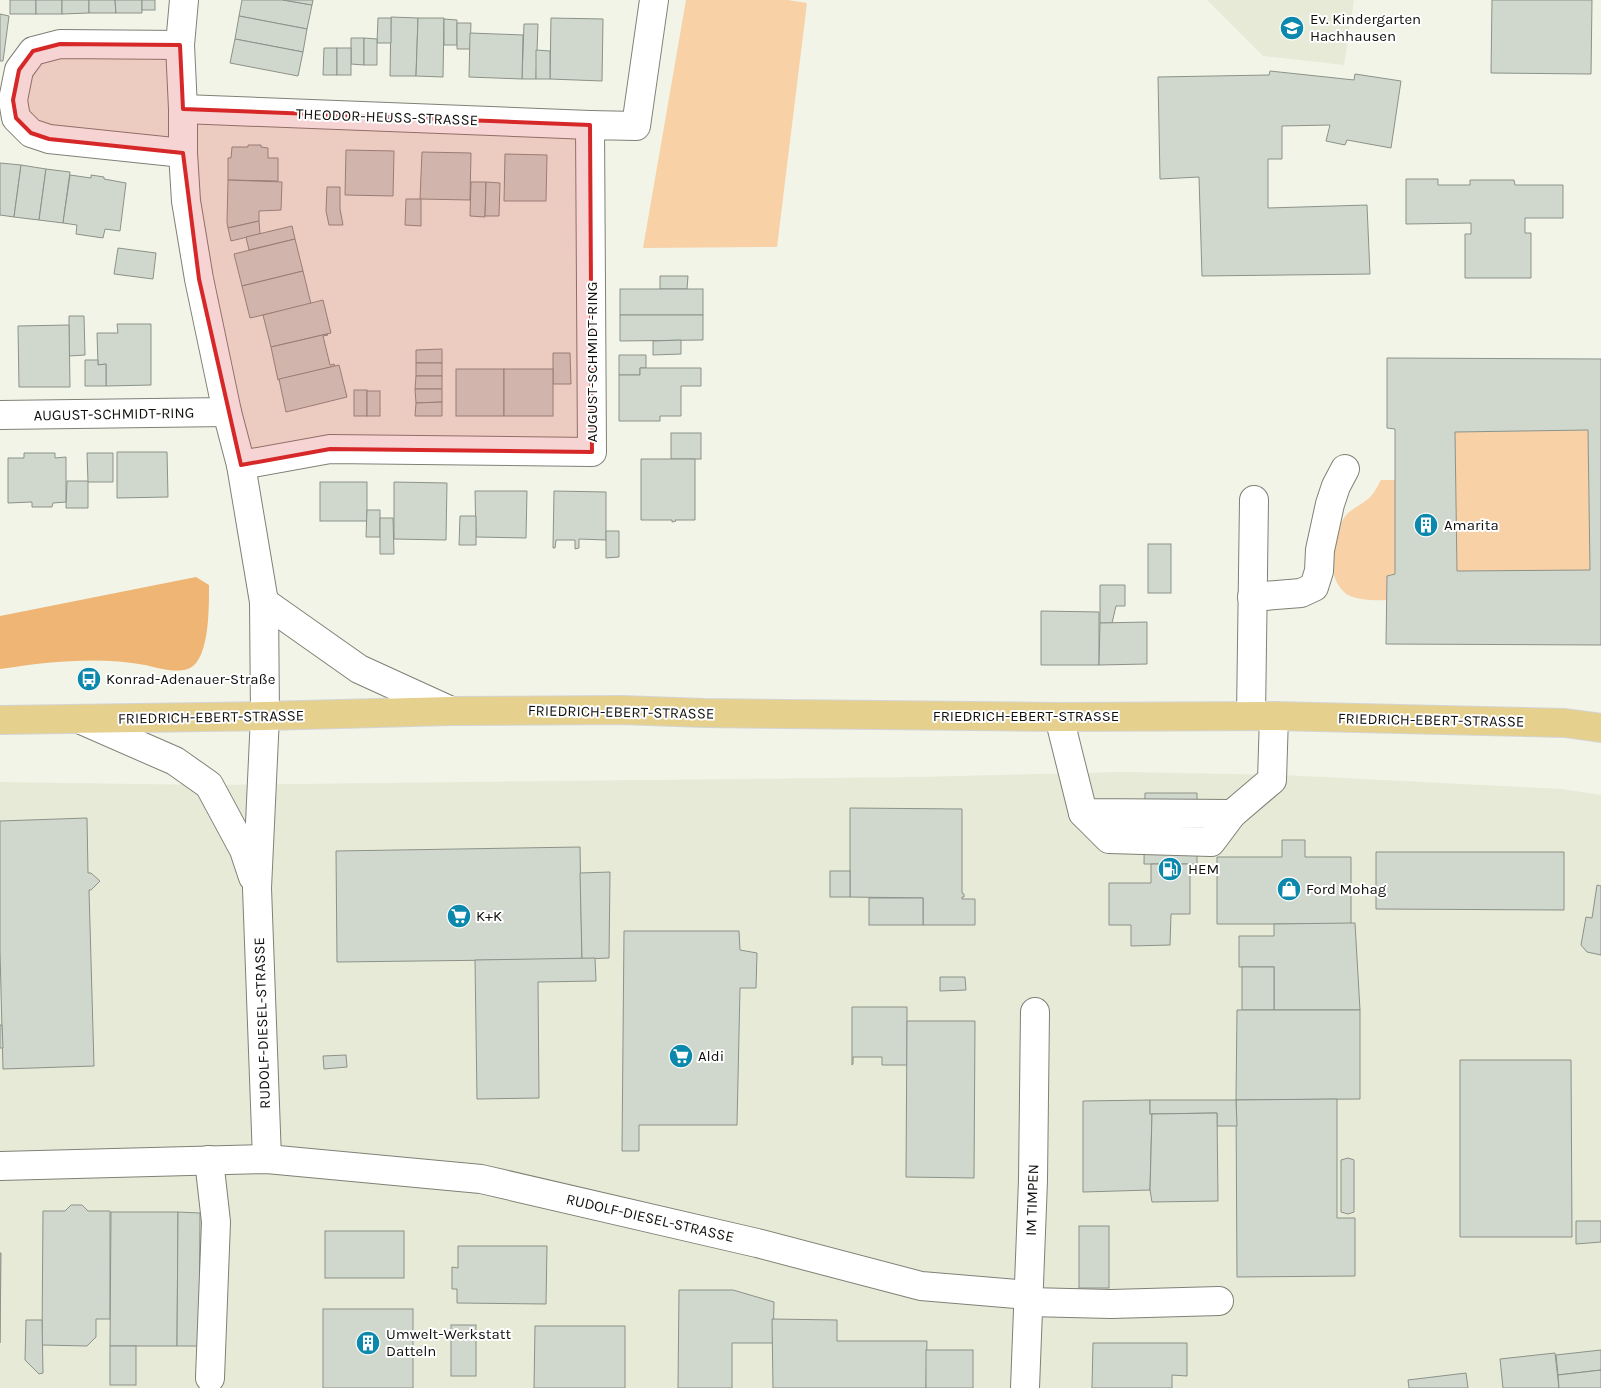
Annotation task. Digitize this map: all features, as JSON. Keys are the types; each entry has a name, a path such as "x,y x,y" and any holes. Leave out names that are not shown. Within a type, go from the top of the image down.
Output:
{"main road":[{"name":"FRIEDRICH-EBERT-STRASSE","path":"0,720 451,711 622,710 704,713 1059,717 1262,716 1547,722 1601,728"}],"street":[{"path":"184,0 180,45 186,201 198,279 227,412 241,465 264,602 264,716"},
{"path":"590,125 636,126 654,0"},
{"path":"180,45 60,44 33,51 20,70 7,100 16,118 31,133 49,139 183,153"},
{"name":"THEODOR-HEUSS-STRASSE","path":"183,109 590,125"},
{"name":"AUGUST-SCHMIDT-RING","path":"241,465 330,450 592,452 590,125"},
{"name":"AUGUST-SCHMIDT-RING","path":"0,415 227,412"},
{"path":"1252,597 1301,593 1314,587 1319,571 1320,550 1330,504 1336,486 1345,469"},
{"path":"1059,717 1083,813 1109,839 1211,842 1232,814 1272,780 1262,716 1252,597 1254,500"},
{"name":"FRIEDRICH-EBERT-STRASSE","path":"264,602 359,668 451,711"},
{"name":"RUDOLF-DIESEL-STRASSE","path":"264,716 257,888 267,1158"},
{"name":"RUDOLF-DIESEL-STRASSE","path":"79,719 175,761 210,785 244,850 257,888"},
{"name":"IM TIMPEN","path":"1025,1388 1033,1180 1035,1012"},
{"name":"RUDOLF-DIESEL-STRASSE","path":"0,1166 267,1158 481,1179 757,1243 921,1286 1028,1298 1111,1304 1219,1301"},
{"path":"209,1160 216,1222 210,1378"}],"highlighted area":[{"path":"60,44 180,45 183,109 590,125 592,452 330,449 241,465 199,279 183,153 49,139 31,133 16,118 13,100 19,70 33,51"}],"shaded area":[{"path":"686,0 788,0 807,3 777,247 643,248"},
{"name":"Ev. Kindergarten Hachhausen","path":"1207,0 1354,0 1344,65 1263,56"},
{"path":"1588,430 1590,570 1457,571 1455,432"},
{"path":"1381,480 1395,480 1395,574 1387,576 1387,600 1359,599 1345,593 1334,577 1332,567 1333,546 1335,536 1344,518 1349,512 1370,497"},
{"path":"196,577 209,585 208,617 205,643 197,662 190,668 173,670 127,662 90,660 54,662 0,669 0,616"},
{"path":"1124,772 1283,775 1562,789 1601,795 1601,1388 0,1388 0,782 209,785 917,777"}],"building":[{"path":"10,0 36,0 36,14 10,14"},
{"path":"36,0 62,0 62,14 36,14"},
{"path":"62,0 89,0 89,13 62,14"},
{"path":"89,0 115,0 116,13 89,13"},
{"path":"115,0 142,0 142,13 116,13"},
{"path":"142,0 155,0 155,10 142,10"},
{"path":"242,0 283,0 312,5 307,29 239,16"},
{"path":"283,0 313,0 312,5"},
{"path":"1492,0 1592,0 1591,74 1491,73"},
{"path":"0,14 9,16 3,61 0,61"},
{"path":"239,16 307,29 303,52 235,39"},
{"path":"391,17 418,18 416,76 390,76"},
{"path":"378,18 391,18 391,43 377,43"},
{"path":"418,18 444,18 443,77 416,76"},
{"path":"551,18 603,19 602,81 550,79"},
{"path":"444,19 457,20 457,45 444,45"},
{"path":"457,23 471,23 470,49 457,49"},
{"path":"524,24 538,24 536,79 522,79"},
{"path":"470,33 523,35 522,79 469,77"},
{"path":"351,38 364,38 364,65 351,64"},
{"path":"364,38 377,39 377,65 364,65"},
{"path":"235,39 303,52 298,76 230,63"},
{"path":"324,48 337,48 337,75 323,75"},
{"path":"337,48 351,48 351,75 337,75"},
{"path":"536,50 550,51 550,79 536,79"},
{"path":"1270,71 1354,80 1355,74 1401,81 1391,148 1347,140 1345,145 1326,141 1330,125 1282,126 1282,159 1268,159 1268,208 1367,205 1370,274 1202,276 1199,177 1160,179 1158,77 1269,75"},
{"path":"248,145 261,145 261,147 268,148 268,158 278,158 278,181 228,180 228,158 231,158 232,147 248,147"},
{"path":"346,150 394,151 393,196 345,195"},
{"path":"422,152 471,153 470,200 420,199"},
{"path":"505,154 547,155 546,201 504,201"},
{"path":"0,163 21,165 14,217 0,215"},
{"path":"21,165 46,169 39,220 14,217"},
{"path":"46,169 70,172 63,223 39,220"},
{"path":"70,175 91,178 91,175 126,183 120,231 105,229 103,238 76,234 77,225 63,223"},
{"path":"1406,179 1438,179 1438,185 1470,185 1470,180 1514,180 1515,185 1563,185 1563,218 1525,218 1525,233 1531,233 1531,278 1465,278 1465,234 1471,234 1471,223 1406,224"},
{"path":"228,180 282,182 281,210 259,211 259,221 228,228"},
{"path":"471,182 486,182 485,217 470,216"},
{"path":"486,182 500,183 499,216 485,216"},
{"path":"327,187 340,187 340,209 343,225 329,225 326,211"},
{"path":"406,199 421,199 421,226 405,225"},
{"path":"259,221 260,234 231,241 228,228"},
{"path":"292,226 295,239 249,250 246,237"},
{"path":"295,239 303,271 242,286 234,254"},
{"path":"118,248 156,253 153,279 114,274"},
{"path":"303,271 311,304 250,318 242,286"},
{"path":"660,276 688,276 687,289 660,289"},
{"path":"620,289 703,289 703,315 620,315"},
{"path":"323,300 331,333 271,347 263,315"},
{"path":"620,315 703,315 703,340 620,341"},
{"path":"69,316 84,316 85,355 69,356"},
{"path":"117,324 151,324 151,385 106,386 106,364 98,365 97,333 118,333"},
{"path":"69,325 70,387 19,387 18,326"},
{"path":"327,334 323,336 330,365 334,364 335,366 278,380 271,347"},
{"path":"681,340 681,354 653,355 653,341"},
{"path":"442,349 442,363 416,363 416,350"},
{"path":"553,353 570,353 571,384 553,384"},
{"path":"619,355 646,355 646,368 640,368 640,375 619,375"},
{"name":"Amarita","path":"1387,358 1601,359 1601,645 1386,644 1387,576 1395,574 1395,429 1387,428","holes":["1588,430 1590,570 1457,571 1455,432"]},
{"path":"85,360 98,360 98,365 106,364 106,386 85,386"},
{"path":"416,363 442,363 442,376 416,376"},
{"path":"339,365 347,397 286,412 279,379"},
{"path":"640,368 701,368 701,386 681,386 681,416 660,416 660,421 619,421 619,375 640,375"},
{"path":"456,369 504,369 504,416 456,416"},
{"path":"504,369 553,369 553,416 504,416"},
{"path":"416,376 442,376 442,389 415,389"},
{"path":"415,389 442,389 442,402 416,403"},
{"path":"354,390 367,390 367,416 354,416"},
{"path":"367,391 380,391 380,416 367,416"},
{"path":"442,402 442,416 415,416 416,403"},
{"path":"671,433 701,433 701,459 671,459"},
{"path":"117,452 167,452 168,497 117,498"},
{"path":"24,453 55,453 55,458 66,457 66,502 53,503 52,507 32,507 32,502 8,503 8,458 24,458"},
{"path":"87,453 113,453 113,482 88,482"},
{"path":"641,459 695,459 695,520 675,520 672,522 672,520 641,520"},
{"path":"67,481 88,481 88,508 66,508"},
{"path":"320,482 367,482 367,521 320,521"},
{"path":"394,482 447,483 446,540 394,539"},
{"path":"475,491 527,491 526,538 476,537"},
{"path":"554,491 606,492 606,540 579,539 579,548 575,549 575,540 556,540 555,548 553,548"},
{"path":"367,510 380,510 380,537 366,537"},
{"path":"460,516 476,516 476,545 459,545"},
{"path":"380,518 393,518 394,554 380,554"},
{"path":"606,531 619,531 619,557 606,558"},
{"path":"1148,544 1171,544 1171,593 1148,593"},
{"path":"1100,585 1125,585 1125,606 1116,606 1112,623 1100,623"},
{"path":"1041,611 1099,612 1099,665 1041,665"},
{"path":"1147,622 1147,664 1099,665 1100,623"},
{"path":"1145,793 1197,793 1197,864 1144,864"},
{"path":"850,808 962,809 962,893 964,897 962,899 975,899 975,925 923,925 923,898 850,897"},
{"path":"87,818 88,873 91,873 100,881 89,890 94,1066 3,1069 0,951 0,821"},
{"path":"1282,840 1305,840 1305,857 1351,857 1351,924 1217,924 1217,857 1282,857"},
{"name":"K+K","path":"580,847 582,959 337,962 336,851"},
{"path":"1376,852 1564,852 1564,910 1376,909"},
{"path":"1151,864 1190,864 1190,914 1171,914 1170,945 1131,946 1131,925 1109,925 1109,883 1151,883"},
{"path":"830,871 850,871 850,897 830,897"},
{"path":"610,872 609,958 582,959 580,873"},
{"path":"1597,885 1601,886 1601,955 1587,952 1581,945 1586,917 1592,918"},
{"path":"869,898 923,898 923,925 869,925"},
{"path":"1355,923 1360,1010 1274,1010 1274,967 1239,967 1239,936 1274,936 1274,924"},
{"name":"Aldi","path":"624,931 739,931 740,950 757,953 756,988 740,988 737,1125 639,1125 639,1151 622,1151"},
{"path":"595,958 596,981 538,982 539,1098 477,1099 475,960"},
{"path":"1242,967 1274,967 1274,1010 1242,1010"},
{"path":"940,977 965,977 966,990 940,991"},
{"path":"852,1007 907,1007 907,1065 882,1065 882,1057 853,1057 852,1065"},
{"path":"1237,1010 1360,1010 1360,1099 1236,1100"},
{"path":"907,1021 975,1021 974,1178 906,1177"},
{"path":"0,1025 2,1025 3,1048 0,1048"},
{"path":"346,1055 347,1067 324,1069 323,1056"},
{"path":"1460,1060 1571,1060 1572,1237 1460,1237"},
{"path":"1337,1099 1337,1218 1355,1218 1355,1276 1237,1277 1236,1100"},
{"path":"1150,1100 1150,1114 1152,1114 1150,1190 1083,1192 1083,1101"},
{"path":"1150,1100 1236,1100 1237,1126 1217,1126 1217,1113 1150,1114"},
{"path":"1217,1113 1218,1201 1152,1202 1150,1190 1152,1114"},
{"path":"1348,1158 1354,1160 1354,1212 1348,1214 1341,1212 1341,1160"},
{"path":"71,1205 82,1205 88,1211 110,1211 110,1319 96,1319 96,1337 87,1346 42,1345 43,1211 65,1211"},
{"path":"111,1212 178,1212 177,1346 110,1346"},
{"path":"178,1212 200,1213 199,1346 177,1346"},
{"path":"1576,1221 1601,1221 1601,1242 1576,1244"},
{"path":"1079,1226 1109,1226 1109,1288 1079,1288"},
{"path":"325,1231 404,1231 404,1278 325,1278"},
{"path":"458,1246 547,1246 546,1304 457,1303 457,1289 452,1289 452,1267 458,1268"},
{"path":"0,1253 1,1253 0,1343"},
{"path":"679,1290 733,1290 774,1302 773,1343 732,1343 732,1388 678,1388"},
{"name":"Umwelt-Werkstatt Datteln","path":"323,1309 413,1309 413,1388 323,1388"},
{"path":"772,1319 837,1320 837,1341 927,1341 926,1388 773,1388"},
{"path":"26,1320 42,1320 43,1373 39,1374 25,1360"},
{"path":"451,1325 476,1325 476,1376 451,1376"},
{"path":"535,1326 625,1326 625,1388 534,1388"},
{"path":"1093,1343 1187,1343 1187,1376 1172,1375 1172,1388 1092,1388"},
{"path":"110,1346 136,1346 136,1385 110,1385"},
{"path":"926,1350 973,1350 973,1388 926,1388"},
{"path":"1601,1350 1601,1370 1558,1375 1556,1355"},
{"path":"1555,1353 1559,1388 1503,1388 1500,1359"},
{"path":"1601,1370 1601,1388 1559,1388 1558,1375"},
{"path":"1466,1373 1468,1388 1409,1388 1408,1380"}],"place":[{"name":"Ev. Kindergarten Hachhausen","path":"1292,28"},
{"name":"Amarita","path":"1426,525"},
{"name":"Konrad-Adenauer-Straße","path":"89,679"},
{"name":"HEM","path":"1170,869"},
{"name":"Ford Mohag","path":"1289,889"},
{"name":"K+K","path":"459,916"},
{"name":"Aldi","path":"681,1056"},
{"name":"Umwelt-Werkstatt Datteln","path":"368,1343"}]}
